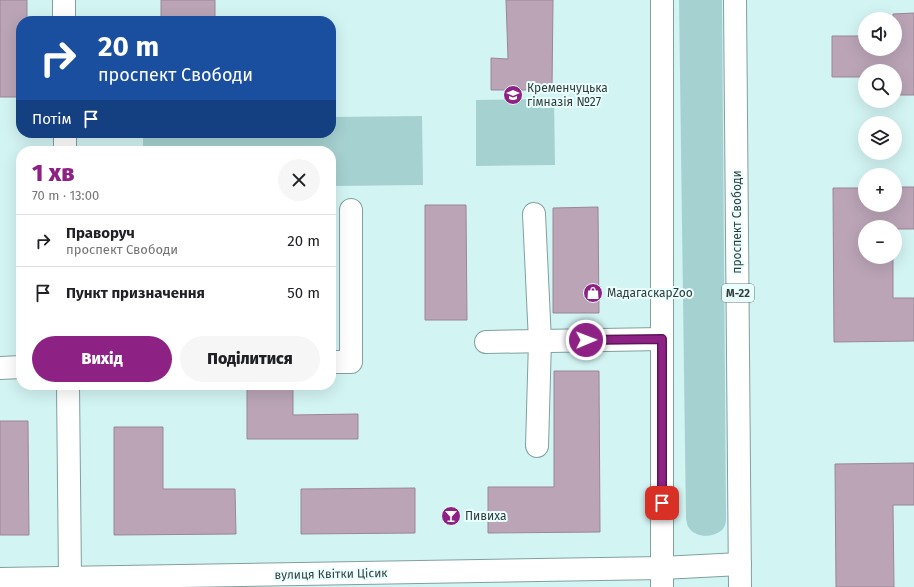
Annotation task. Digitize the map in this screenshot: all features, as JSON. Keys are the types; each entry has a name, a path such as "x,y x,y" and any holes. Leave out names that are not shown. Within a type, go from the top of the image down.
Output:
{"main road":[{"path":"64,0 64,16"},
{"path":"662,0 662,577"},
{"name":"проспект Свободи","path":"735,0 740,587"},
{"path":"336,362 351,362 351,210"},
{"path":"534,214 540,341 537,446"},
{"path":"486,342 662,339"},
{"path":"0,368 16,367"},
{"path":"68,390 70,578"},
{"name":"вулиця Квітки Цісик","path":"0,579 662,577 740,564"}],"shaded area":[{"path":"679,0 722,0 726,518 724,528 718,533 709,536 696,534 688,526 686,519"},
{"path":"554,99 555,165 476,166 476,100"},
{"path":"422,116 423,185 336,186 336,146 143,146 143,138 336,138 336,117"}],"building":[{"path":"0,0 27,0 27,16 16,16 16,97 0,97"},
{"path":"161,0 215,0 215,16 161,16"},
{"path":"506,0 553,0 552,90 491,90 491,58 508,59"},
{"path":"914,13 914,95 902,95 902,64 858,64 858,77 832,77 832,36 858,36 858,56 902,56 902,14"},
{"path":"902,187 914,187 914,229 902,229 902,220 858,220 858,264 893,264 893,298 914,298 914,341 834,342 833,188 858,188 858,212 902,212"},
{"path":"425,205 466,205 467,320 425,320"},
{"path":"598,207 599,313 553,313 553,208"},
{"path":"554,371 599,371 600,532 488,533 488,487 554,487"},
{"path":"247,390 293,390 293,415 358,414 358,439 247,439"},
{"path":"0,421 28,421 29,535 0,535"},
{"path":"114,427 163,427 163,489 235,489 236,534 114,535"},
{"path":"914,463 914,505 893,505 894,587 836,587 835,464"},
{"path":"415,488 415,533 301,534 301,489"}],"place":[{"name":"Кременчуцька гімназія №27","path":"513,95"},
{"name":"МадагаскарZoo","path":"593,293"},
{"name":"Пивиха","path":"451,516"}],"route":[{"path":"586,340 662,339 662,503"}]}
